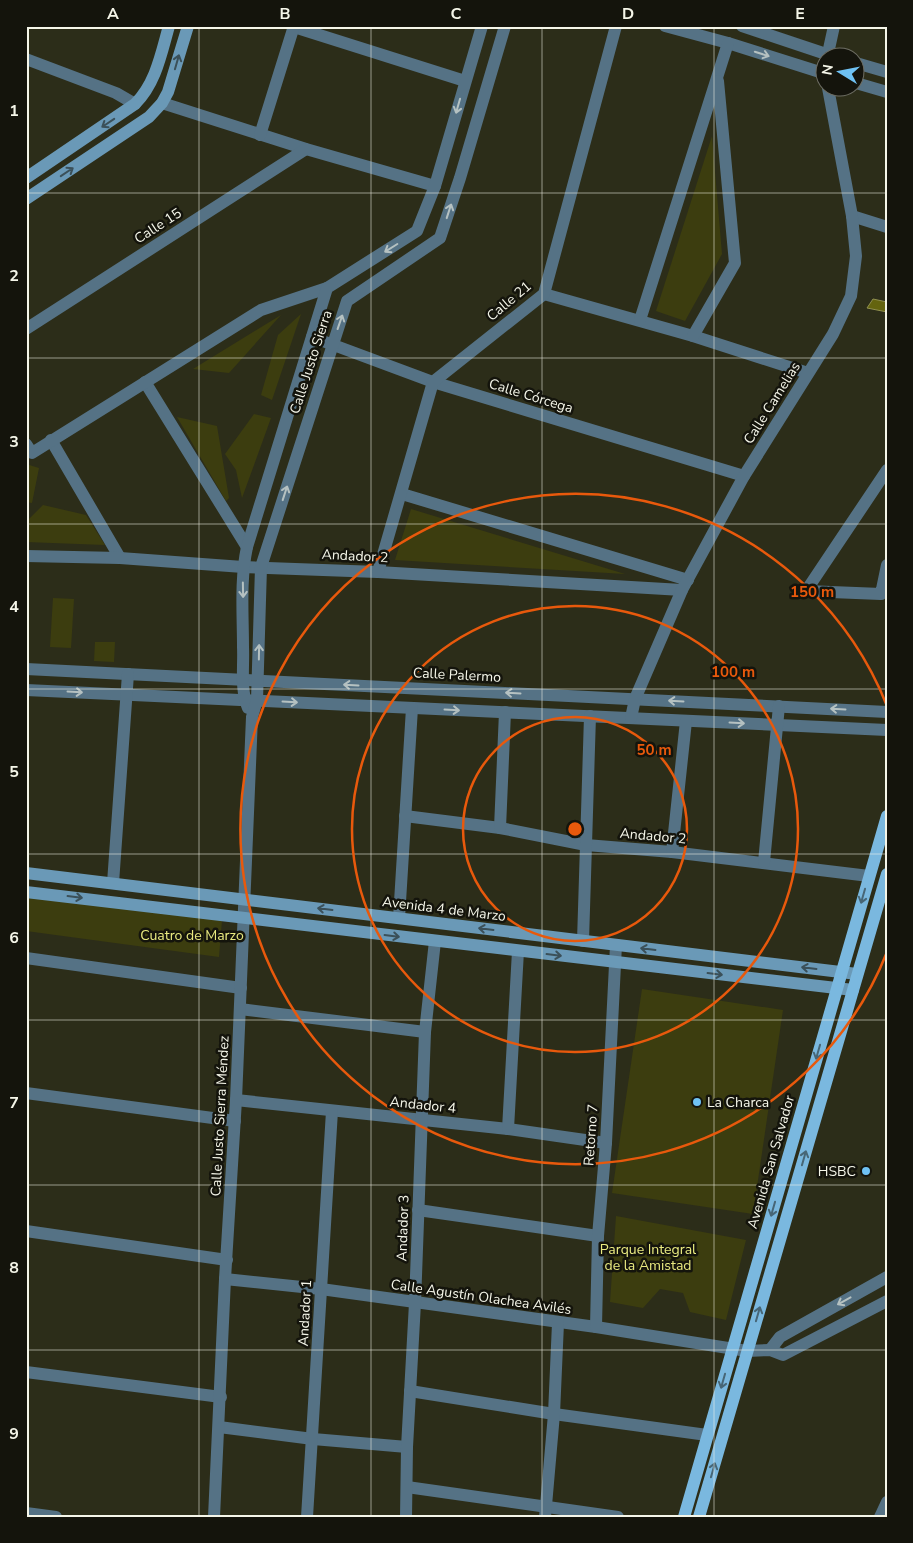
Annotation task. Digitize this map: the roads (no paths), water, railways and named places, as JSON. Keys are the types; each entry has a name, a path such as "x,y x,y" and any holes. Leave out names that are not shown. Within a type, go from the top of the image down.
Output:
{"main road":[{"path":"26,178 144,96 150,85 169,26"},
{"path":"26,199 150,117 162,103 172,79 188,26"},
{"name":"Avenida San Salvador","path":"684,1517 887,816"},
{"name":"Avenida 4 de Marzo","path":"26,873 858,974"},
{"path":"699,1517 886,878"},
{"path":"26,892 853,990"}],"street":[{"path":"260,135 294,26 465,81"},
{"path":"29,448 51,440 261,310 327,288 417,231 435,186 482,26"},
{"name":"Calle Justo Sierra","path":"251,700 258,680 261,567 347,301 440,238 460,178 504,26"},
{"name":"Calle 21","path":"433,382 544,294 616,26"},
{"path":"665,26 728,43 816,71"},
{"path":"742,26 816,51"},
{"path":"832,48 834,26"},
{"path":"640,320 728,43"},
{"path":"26,59 116,93 135,104"},
{"path":"866,66 887,72"},
{"path":"694,336 735,263 718,76"},
{"path":"866,86 887,92"},
{"name":"Calle Camelias","path":"631,718 635,699 685,585 744,476 833,334 851,296 856,256 852,216 830,98"},
{"path":"162,103 306,149 435,186"},
{"name":"Calle 15","path":"26,329 306,149"},
{"path":"852,216 887,228"},
{"name":"Calle Justo Sierra","path":"251,700 244,680 243,568 247,547 327,288"},
{"path":"544,294 694,336 808,373"},
{"name":"Calle Córcega","path":"312,338 433,382 744,476"},
{"path":"145,382 247,547"},
{"path":"378,572 433,382"},
{"path":"51,440 120,558"},
{"path":"887,470 806,591 880,594 887,565"},
{"path":"402,494 685,585"},
{"name":"Andador 2","path":"26,556 120,558 243,568 261,567 685,585"},
{"name":"Calle Palermo","path":"26,669 887,712"},
{"path":"114,883 128,674"},
{"path":"26,690 887,730"},
{"name":"Calle Justo Sierra Méndez","path":"214,1517 225,1279 236,1100 242,918 252,717 251,700"},
{"path":"764,862 779,706"},
{"path":"399,918 412,708"},
{"path":"500,828 505,712"},
{"path":"583,941 590,716"},
{"path":"672,852 686,720"},
{"name":"Andador 2","path":"406,816 500,828 586,845 764,862 869,876"},
{"name":"Andador 3","path":"406,1517 407,1447 415,1303 425,1032 435,941"},
{"name":"Retorno 7","path":"596,1327 598,1236 606,1143 616,945"},
{"path":"508,1129 518,951"},
{"path":"26,958 241,988"},
{"path":"240,1009 425,1032"},
{"path":"26,1093 235,1121"},
{"name":"Andador 4","path":"236,1100 508,1129 606,1143"},
{"name":"Andador 1","path":"307,1517 332,1111"},
{"path":"418,1210 598,1236"},
{"path":"26,1231 227,1260"},
{"path":"770,1350 780,1337 887,1277"},
{"name":"Calle Agustín Olachea Avilés","path":"225,1279 321,1289 596,1327 733,1347 747,1351 770,1350 783,1355 887,1301"},
{"path":"545,1512 554,1414 558,1323"},
{"path":"26,1372 220,1397"},
{"path":"410,1391 554,1414 707,1435"},
{"path":"219,1427 313,1439 407,1447"},
{"path":"407,1488 545,1512 618,1517"},
{"path":"880,1517 887,1502"},
{"path":"26,1513 56,1517"}],"place":[{"name":"La Charca","path":"697,1102"},
{"name":"HSBC","path":"866,1171"}],"park label":[{"name":"Cuatro de Marzo","path":"192,935"},
{"name":"Parque Integral de la Amistad","path":"648,1258"}]}
